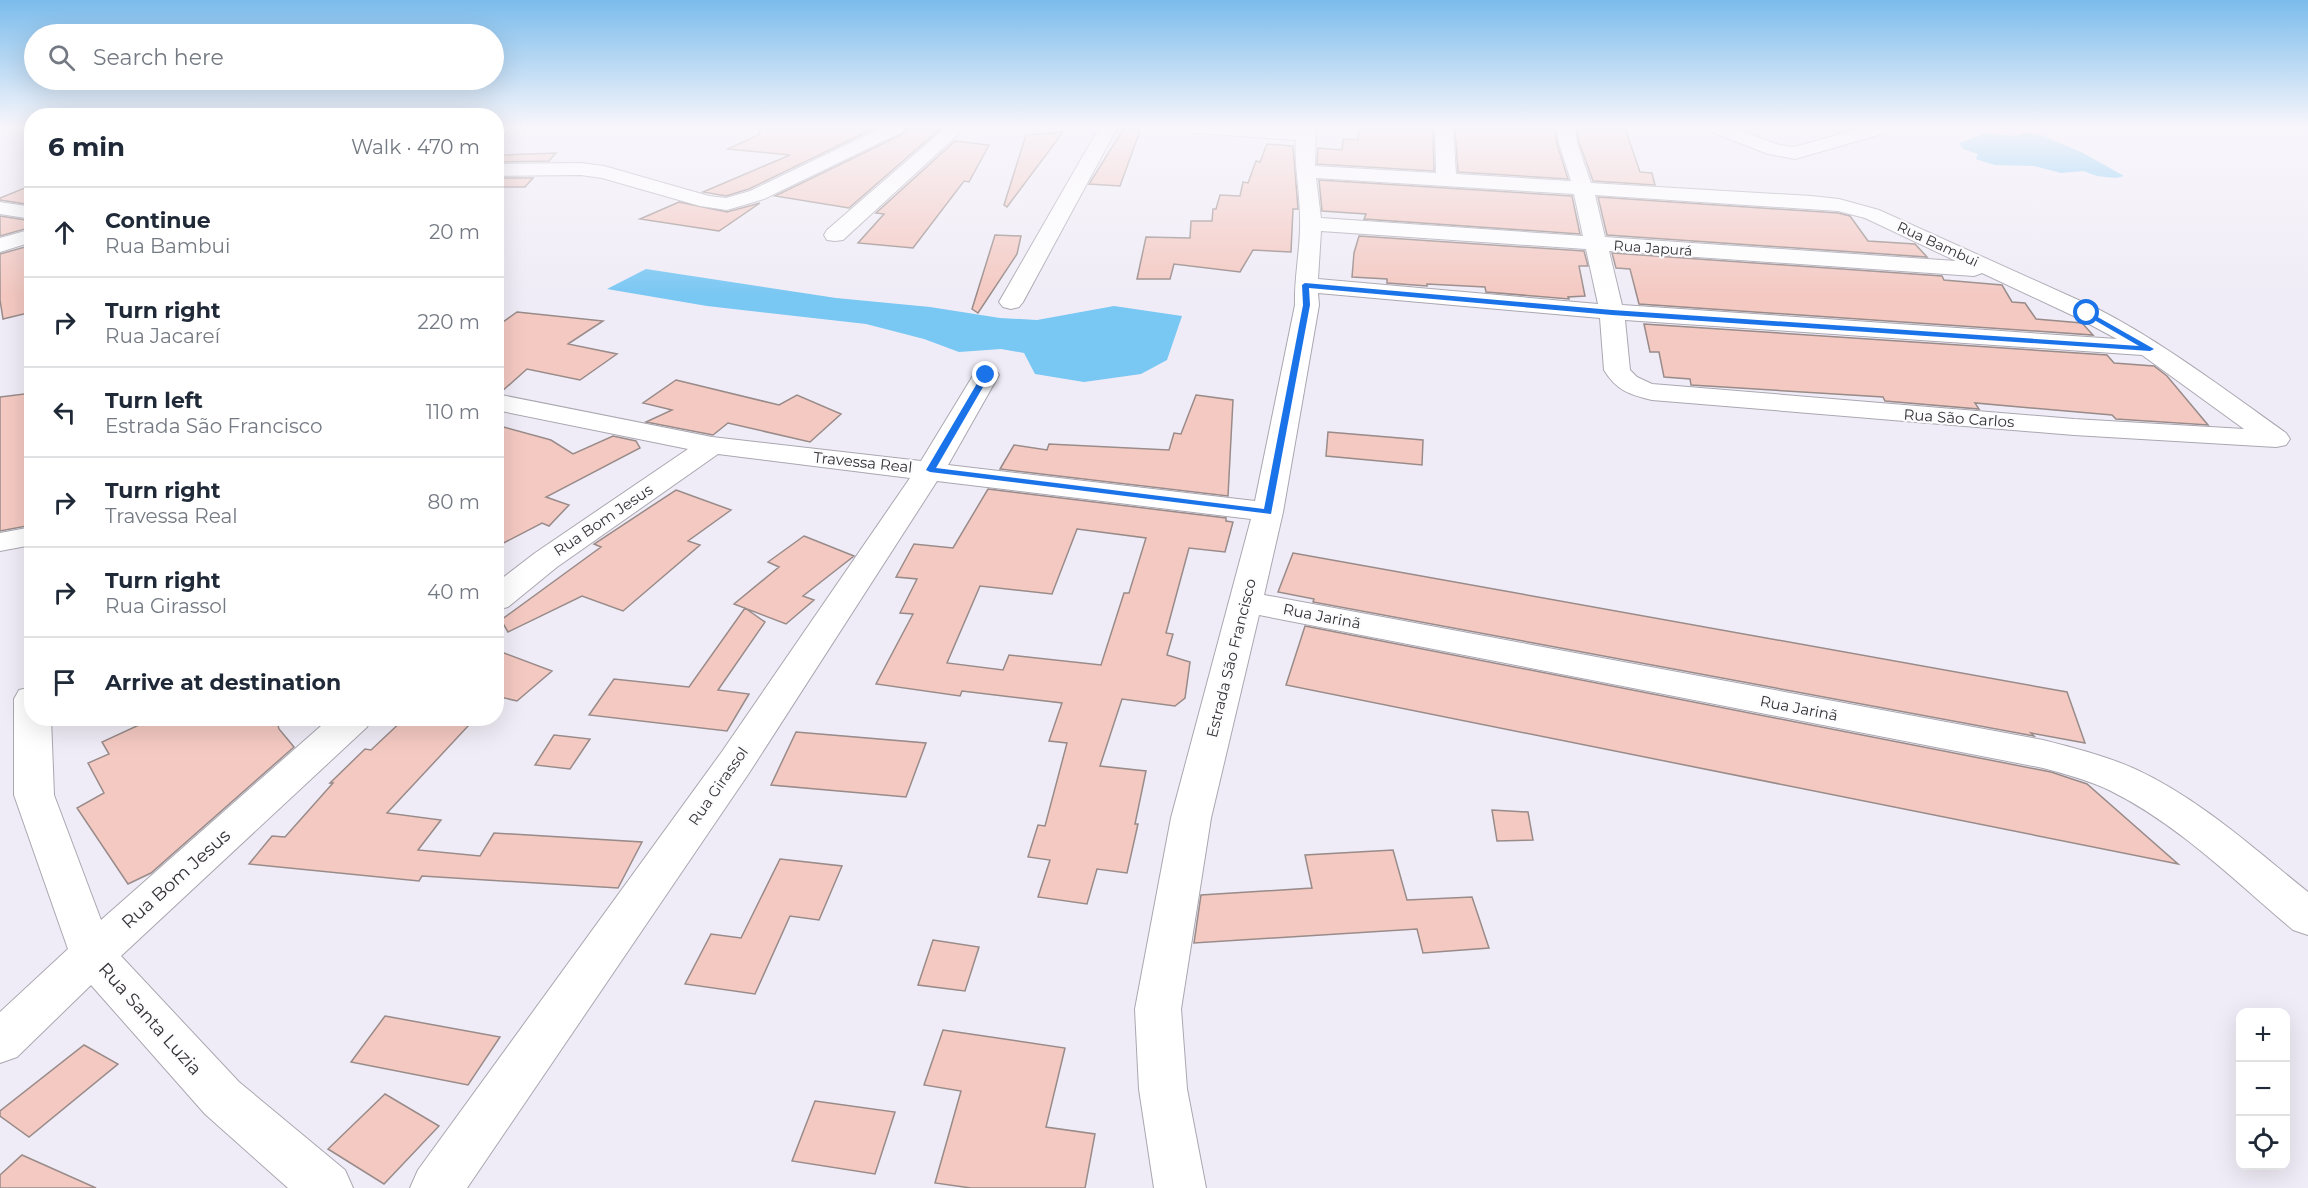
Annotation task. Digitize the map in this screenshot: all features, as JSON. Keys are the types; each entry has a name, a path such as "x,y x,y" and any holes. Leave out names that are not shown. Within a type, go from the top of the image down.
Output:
{"street":[{"path":"643,183 706,202 727,204 757,195 781,183"},
{"path":"835,235 893,183"},
{"path":"1011,302 1077,183"},
{"name":"Estrada São Francisco","path":"1180,1188 1163,1089 1158,1009 1191,818 1268,513 1307,305 1305,285 1311,224 1306,183"},
{"name":"Rua Bambui","path":"1507,183 1839,205 1872,214 2087,313 2150,349 2210,389 2276,439"},
{"path":"1581,183 1612,312"},
{"path":"0,208 24,212"},
{"name":"Rua Japurá","path":"1311,224 1994,270"},
{"path":"0,245 24,238"},
{"path":"1305,285 1612,312 2150,349"},
{"name":"Rua São Carlos","path":"1612,312 1617,370 1626,381 1642,389 1690,396 2006,422 2276,439"},
{"name":"Rua Girassol","path":"436,1188 735,763 930,470 986,375"},
{"name":"Travessa Real","path":"504,404 712,445 1268,513"},
{"name":"Rua Bom Jesus","path":"504,594 546,560 712,445"},
{"path":"0,542 24,538"},
{"name":"Rua Jarinã","path":"1245,602 2043,754 2079,763 2121,779 2181,813 2308,917"},
{"name":"Rua Santa Luzia","path":"33,726 34,795 92,955 222,1098 327,1188"},
{"name":"Rua Bom Jesus","path":"0,1042 92,955 345,726"}],"water":[{"path":"646,269 836,298 930,307 1000,318 1037,320 1114,306 1182,316 1167,360 1141,374 1084,382 1035,374 1024,353 1001,349 959,352 924,339 866,324 707,306 607,289"}],"building":[{"path":"504,183 528,183 525,187 504,187"},
{"path":"723,183 760,183 726,196 703,192"},
{"path":"801,183 877,183 849,208 775,196"},
{"path":"908,183 962,183 913,248 858,243 884,214 876,213"},
{"path":"1011,183 1025,183 1007,207 1004,205"},
{"path":"1089,183 1121,183 1120,186"},
{"path":"1243,183 1296,183 1298,209 1293,209 1291,252 1253,250 1240,272 1174,264 1170,279 1137,279 1146,237 1190,238 1191,221 1212,221 1213,209 1216,209 1220,195 1240,196"},
{"path":"1319,183 1373,183 1572,196 1580,234 1364,219 1366,214 1322,211"},
{"path":"24,188 24,204 0,200"},
{"path":"1598,197 1838,213 1850,216 1868,241 1915,244 1927,257 1607,235"},
{"path":"679,202 727,212 760,203 719,231 640,219"},
{"path":"0,216 24,220 24,229 0,236"},
{"path":"995,235 1021,236 1017,254 978,313 972,309"},
{"path":"1359,236 1584,251 1588,266 1579,266 1585,296 1568,297 1569,299 1486,292 1485,287 1387,283 1387,279 1352,277 1354,253"},
{"path":"24,247 24,314 3,319 0,300 0,254"},
{"path":"1612,253 1942,276 1944,280 2002,285 2012,302 2025,303 2036,319 2082,323 2093,335 1639,304 1630,269 1616,268"},
{"path":"517,312 603,321 568,344 617,354 580,380 527,369 504,389 504,321"},
{"path":"1644,324 2107,355 2114,363 2154,366 2167,376 2208,425 2116,419 2112,415 1975,403 1979,409 1885,401 1883,397 1691,385 1690,379 1664,377 1659,352 1650,352"},
{"path":"676,380 779,405 797,395 841,414 810,442 728,423 713,435 646,422 672,410 643,403"},
{"path":"24,394 24,526 0,531 0,397"},
{"path":"1196,395 1233,400 1228,496 1000,469 1014,445 1047,450 1049,444 1169,450 1174,433 1181,434"},
{"path":"504,427 551,440 573,454 613,436 636,441 640,448 546,497 569,505 549,526 542,523 504,543"},
{"path":"1328,432 1423,440 1422,465 1326,456"},
{"path":"988,489 1226,518 1226,521 1233,522 1225,552 1189,548 1166,633 1173,634 1167,655 1190,662 1185,698 1175,706 1122,699 1100,766 1146,771 1135,824 1138,824 1127,873 1097,869 1087,904 1038,897 1050,860 1028,857 1038,825 1045,826 1067,743 1049,741 1062,703 962,691 960,696 876,684 913,614 900,613 917,579 896,577 914,544 953,548","holes":["1077,529 1146,538 1129,593 1124,593 1101,665 1009,655 1003,670 947,663 980,586 1052,594"]},
{"path":"676,490 731,510 688,541 700,545 623,611 582,596 508,632 504,625 504,618 601,547 594,544"},
{"path":"804,536 854,556 803,596 814,600 786,624 734,604 779,567 768,562"},
{"path":"1293,553 2067,692 2085,743 2031,733 2034,736 1313,602 1314,599 1278,592"},
{"path":"745,608 765,622 718,690 749,694 727,731 589,715 614,679 689,687"},
{"path":"1305,626 2051,772 2087,784 2178,864 1286,685"},
{"path":"504,653 552,671 517,701 504,698"},
{"path":"137,726 278,726 294,747 151,873 128,884 77,808 104,793 88,763 109,754 102,742"},
{"path":"396,726 468,726 387,813 441,820 418,850 480,856 494,833 642,842 618,888 422,876 419,881 249,864 272,836 285,837 333,783 330,783 365,749 371,750"},
{"path":"796,732 926,743 906,797 771,785"},
{"path":"554,735 590,739 570,769 535,765"},
{"path":"1492,810 1528,812 1533,840 1497,841"},
{"path":"1393,850 1407,900 1472,897 1489,948 1423,953 1417,929 1194,943 1201,895 1312,888 1305,855"},
{"path":"780,859 842,866 819,920 790,916 755,994 685,984 711,934 741,938"},
{"path":"933,940 979,947 965,991 918,985"},
{"path":"385,1016 500,1037 468,1085 351,1062"},
{"path":"943,1030 1065,1048 1046,1127 1095,1134 1085,1188 971,1188 935,1183 961,1091 924,1085"},
{"path":"84,1045 118,1064 29,1137 0,1116 0,1111"},
{"path":"385,1094 439,1126 384,1184 328,1149"},
{"path":"815,1101 895,1112 875,1174 792,1161"},
{"path":"22,1155 96,1188 0,1188 0,1175"}],"route":[{"path":"986,375 930,470 1268,513 1307,305 1305,285 1612,312 2150,349 2087,313"}]}
